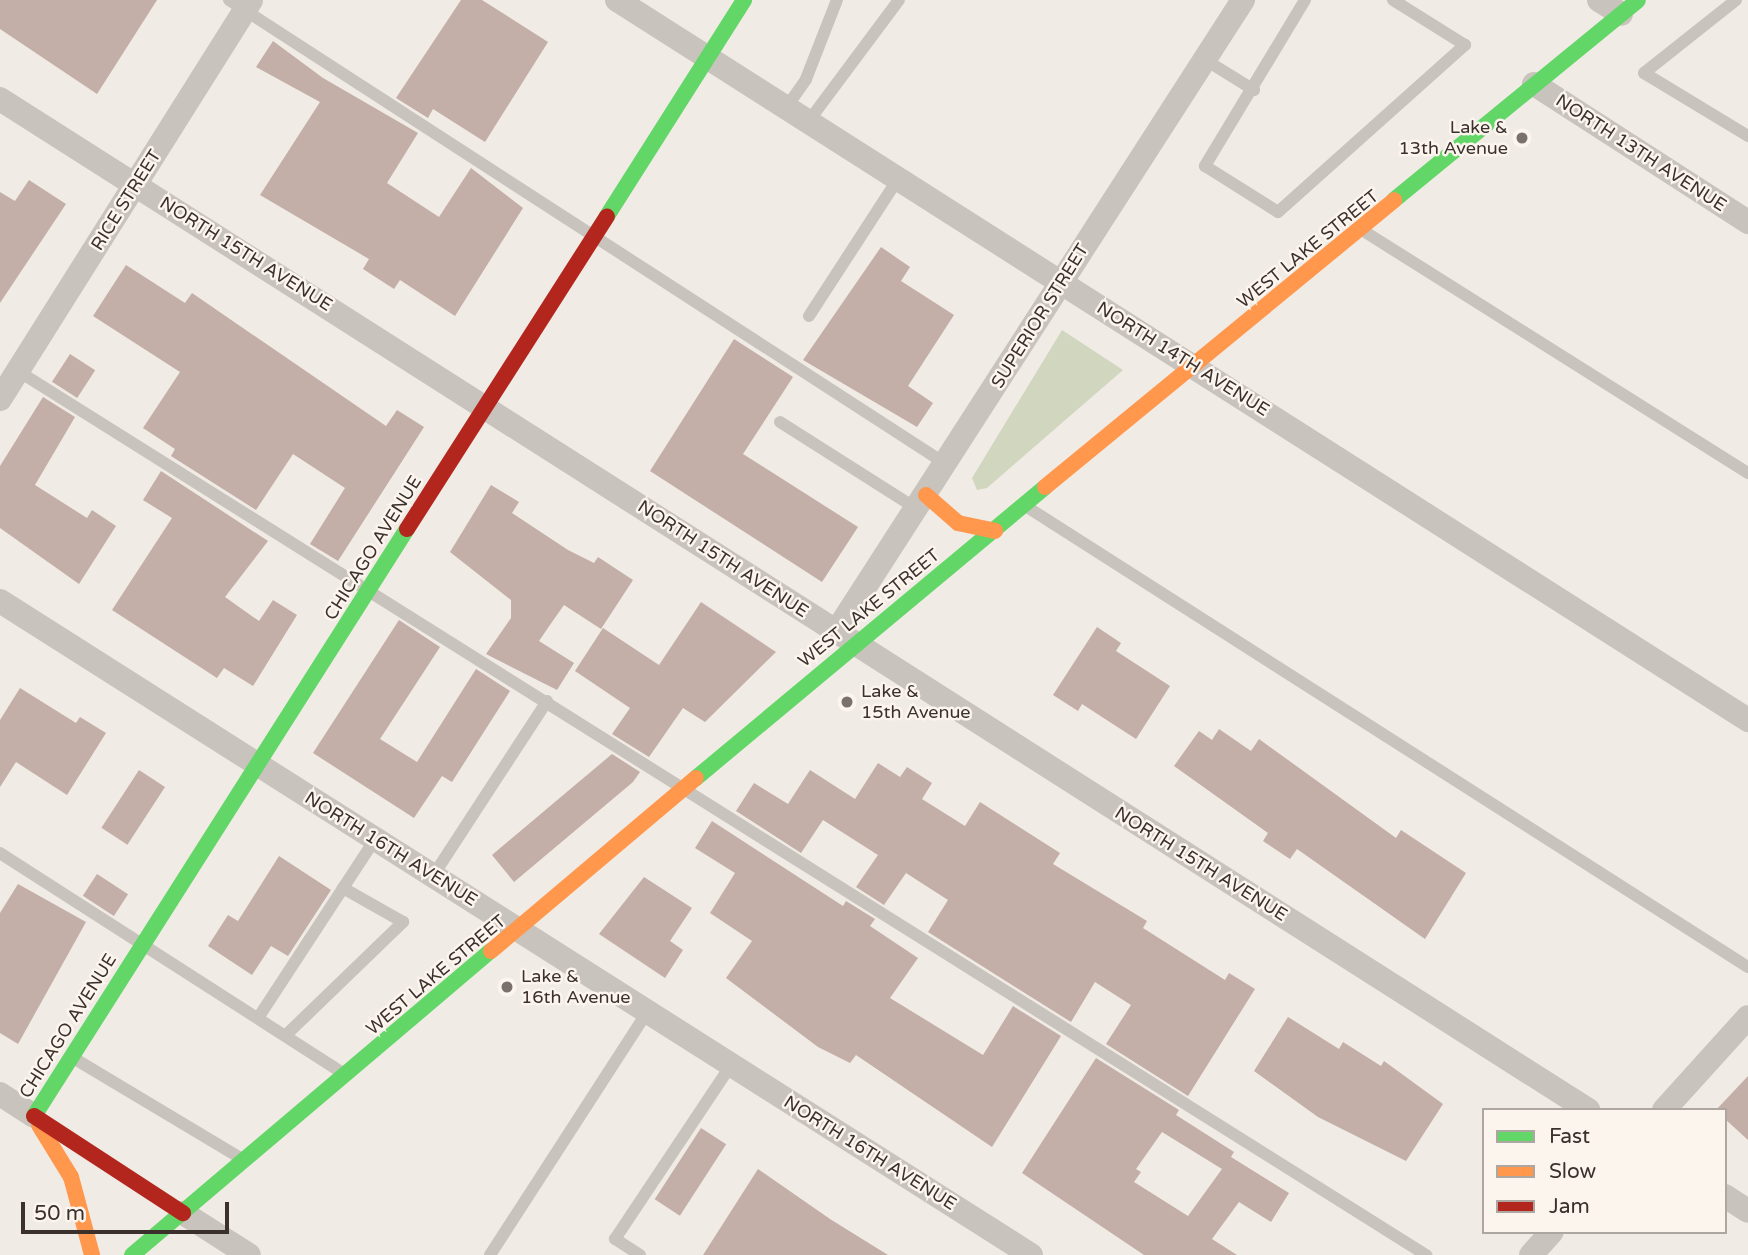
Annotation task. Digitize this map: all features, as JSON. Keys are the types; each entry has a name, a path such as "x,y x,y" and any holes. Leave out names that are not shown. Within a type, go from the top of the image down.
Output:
{"main road":[{"name":"CHICAGO AVENUE","path":"34,1116 744,0"},
{"name":"WEST LAKE STREET","path":"132,1255 519,931 681,790 845,638 1027,507 1629,7"},
{"path":"921,502 958,523 995,531"},
{"path":"34,1116 183,1213"},
{"path":"34,1116 71,1177 92,1255"}],"street":[{"name":"NORTH 14TH AVENUE","path":"617,0 1748,719"},
{"name":"SUPERIOR STREET","path":"845,638 921,502 1243,0"},
{"path":"1599,0 1629,7"},
{"name":"RICE STREET","path":"7,384 136,184 242,3"},
{"name":"NORTH 13TH AVENUE","path":"1534,84 1748,222"},
{"name":"NORTH 15TH AVENUE","path":"0,99 1585,1108"},
{"name":"NORTH 16TH AVENUE","path":"0,601 1031,1255"},
{"path":"1666,1108 1748,1017"},
{"path":"0,1094 34,1116"},
{"path":"1727,1197 1748,1211"},
{"path":"183,1213 249,1255"},
{"path":"1531,1255 1550,1234"}],"lane":[{"path":"786,108 806,79 836,0"},
{"path":"808,122 899,0"},
{"path":"1305,0 1254,90 1205,166 1278,212 1465,44 1393,0"},
{"path":"1736,0 1644,73 1748,136"},
{"path":"242,3 947,464"},
{"path":"1204,59 1254,90"},
{"path":"809,316 898,179"},
{"path":"1362,230 1748,473"},
{"path":"7,384 370,587 681,790 1426,1255"},
{"path":"780,422 921,502"},
{"path":"1027,507 1748,967"},
{"path":"433,876 547,701"},
{"path":"258,1018 375,839"},
{"path":"0,853 346,1075"},
{"path":"286,1035 403,922 344,888"},
{"path":"490,1255 647,1012"},
{"path":"72,1057 244,1161"},
{"path":"640,1255 615,1239 731,1065"}],"green space":[{"path":"1062,330 1123,370 987,488 977,490 972,478"}],"building":[{"path":"0,0 157,0 97,94 0,29"},
{"path":"461,0 482,0 548,42 485,142 433,109 428,118 396,98"},
{"path":"273,41 323,78 418,133 387,183 439,217 471,168 523,208 455,316 400,280 394,289 363,269 369,259 260,195 320,102 256,67"},
{"path":"29,180 66,204 0,303 0,192 15,201"},
{"path":"881,247 910,267 901,281 954,315 908,386 933,403 917,427 803,360"},
{"path":"126,265 185,303 192,293 386,426 397,410 424,427 338,561 310,544 345,488 293,454 256,510 171,456 175,449 143,428 180,372 93,316"},
{"path":"734,339 793,377 743,454 858,527 822,582 650,471"},
{"path":"70,354 95,370 77,398 52,382"},
{"path":"43,397 75,417 35,485 87,518 92,510 116,526 79,584 0,528 0,466"},
{"path":"161,471 268,541 225,597 259,621 273,600 297,615 253,686 224,668 217,678 112,610 172,518 143,500"},
{"path":"491,485 519,502 512,513 568,550 594,563 598,557 633,580 601,629 564,605 552,622 539,641 574,663 557,690 486,654 511,618 511,600 450,552"},
{"path":"701,602 776,652 705,722 683,708 649,757 612,734 630,708 575,671 603,628 659,665"},
{"path":"399,620 440,647 380,739 417,762 476,669 510,691 452,782 442,776 414,818 313,753"},
{"path":"1097,627 1121,643 1116,651 1170,686 1136,739 1082,704 1078,711 1053,695"},
{"path":"20,688 76,723 80,717 106,733 67,795 16,762 0,787 0,720"},
{"path":"1219,729 1251,751 1259,739 1396,838 1401,830 1466,873 1425,939 1297,849 1290,859 1263,841 1268,833 1174,766 1199,731 1212,740"},
{"path":"612,754 640,772 633,782 514,882 492,855"},
{"path":"878,763 900,777 907,767 932,783 922,799 965,826 980,802 1060,853 1053,864 1147,921 1143,928 1225,980 1229,973 1255,989 1188,1096 1106,1044 1131,1005 1095,982 1071,1022 928,932 948,900 906,873 884,905 856,887 878,855 823,820 801,853 736,811 754,783 788,804 810,770 855,799"},
{"path":"139,770 165,787 127,845 101,828"},
{"path":"712,821 843,906 846,901 875,919 870,926 918,958 890,998 983,1055 1013,1006 1061,1036 992,1147 856,1055 850,1063 818,1047 726,978 752,941 710,913 735,873 695,848"},
{"path":"279,856 331,890 288,956 271,946 252,975 208,946 228,915 238,921"},
{"path":"97,874 128,894 114,916 83,896"},
{"path":"644,877 692,908 670,941 683,950 665,978 599,934"},
{"path":"18,884 86,922 18,1044 0,1033 0,913"},
{"path":"1288,1017 1339,1049 1343,1042 1381,1066 1384,1061 1443,1104 1406,1161 1318,1117 1254,1071"},
{"path":"1096,1058 1179,1110 1176,1115 1234,1152 1231,1157 1289,1193 1271,1222 1239,1202 1212,1239 1237,1255 1144,1255 1022,1173","holes":["1162,1132 1222,1169 1188,1216 1134,1182 1141,1172 1136,1169"]},
{"path":"1748,1076 1748,1140 1727,1121 1727,1108 1718,1108"},
{"path":"701,1128 726,1144 680,1216 655,1199"},
{"path":"758,1169 830,1219 888,1255 703,1255"}],"traffic: fast":[{"path":"607,216 744,0"},
{"path":"1394,200 1638,0"},
{"path":"696,778 1045,487"},
{"path":"34,1116 407,529"},
{"path":"132,1255 491,951"}],"traffic: slow":[{"path":"1045,487 1394,200"},
{"path":"926,495 958,523 995,531"},
{"path":"491,951 696,778"},
{"path":"39,1125 71,1177 92,1255"}],"traffic: jam":[{"path":"407,529 607,216"},
{"path":"34,1116 183,1213"}],"place":[{"name":"Lake & 13th Avenue","path":"1522,138"},
{"name":"Lake & 15th Avenue","path":"847,702"},
{"name":"Lake & 16th Avenue","path":"507,987"}]}
